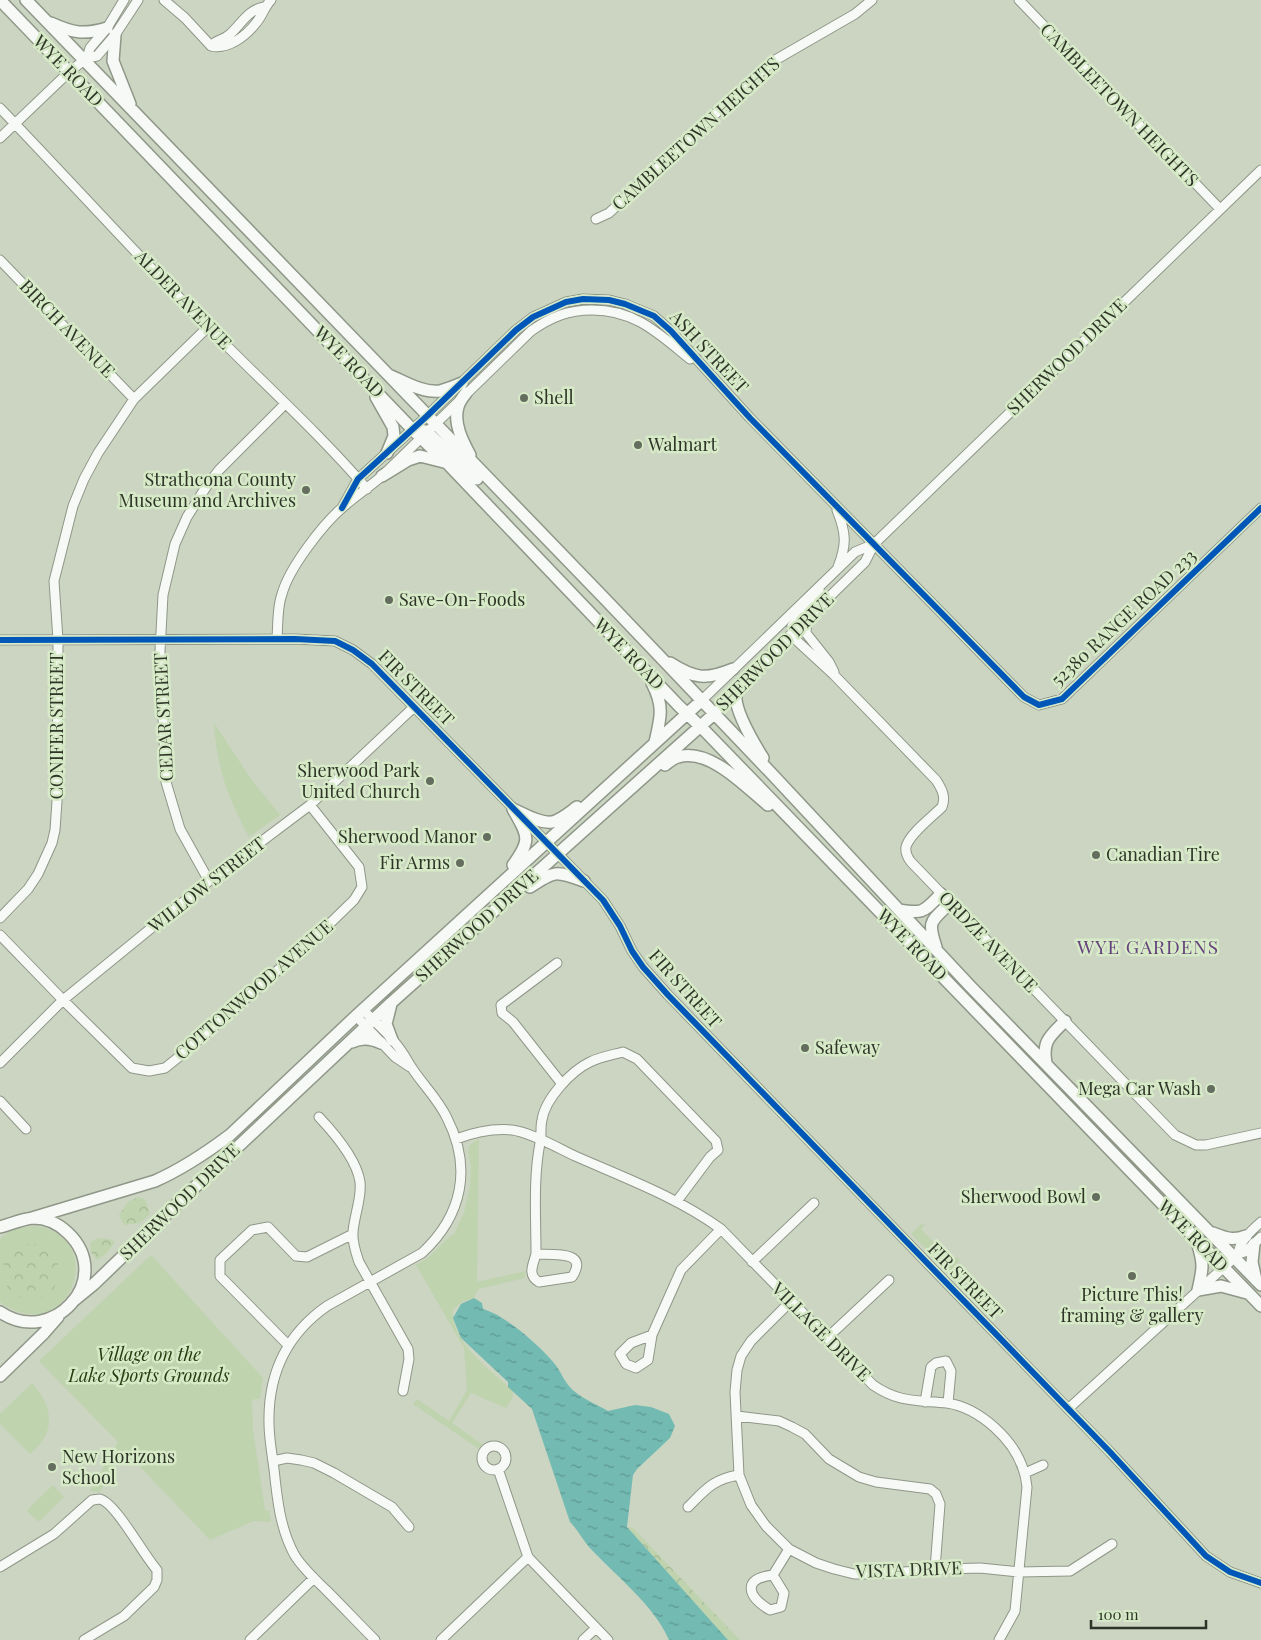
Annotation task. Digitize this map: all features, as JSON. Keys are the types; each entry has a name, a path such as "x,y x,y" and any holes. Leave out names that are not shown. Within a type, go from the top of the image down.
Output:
{"main road":[{"name":"WYE ROAD","path":"0,0 363,377 424,428 475,466 518,509 1208,1232 1236,1256 1258,1283"},
{"name":"WYE ROAD","path":"26,0 86,59 133,112 384,373 447,463 686,714 812,841 1261,1306"},
{"path":"45,20 79,33 111,32 113,61 133,112"},
{"path":"384,373 432,391 464,388 458,407 458,423 462,438 475,466"},
{"path":"363,377 393,426 394,436 387,453"},
{"path":"424,428 507,507 518,509"},
{"path":"382,476 408,460 420,456 447,463"},
{"path":"657,654 680,670 704,678 733,669"},
{"path":"648,674 658,695 661,707 661,718 655,742"},
{"path":"739,687 736,698 742,719 771,773"},
{"name":"SHERWOOD DRIVE","path":"1,1228 140,1187 170,1174 201,1156 230,1135 360,1013 701,701"},
{"name":"SHERWOOD DRIVE","path":"72,1302 94,1284 391,1003 714,714"},
{"path":"613,803 634,790 675,758 690,755 698,756 722,767 812,841"},
{"path":"513,809 539,821 552,822 595,797"},
{"path":"498,886 527,842 526,835 513,809"},
{"path":"493,912 536,882 554,873 565,873 584,881"},
{"path":"899,910 923,911 945,898"},
{"path":"938,951 931,924 945,898"},
{"path":"348,1044 363,1038 387,1042 386,1024 391,1003"},
{"path":"1046,1063 1044,1052 1047,1041 1065,1021"},
{"path":"0,1376 44,1333 72,1302 85,1277 85,1264 80,1248 68,1233 48,1220 32,1218"},
{"path":"1208,1232 1229,1240 1254,1239 1252,1262 1258,1283"},
{"path":"1195,1238 1203,1261 1198,1290 1226,1287 1249,1293"},
{"path":"0,1312 15,1320 36,1322 62,1313"}],"street":[{"path":"0,138 69,72 86,59 97,56 111,32 124,0"},
{"path":"111,32 138,0"},
{"path":"164,0 185,18 211,46 218,48 246,34 262,14 264,7 272,0"},
{"name":"CAMBLEETOWN HEIGHTS","path":"596,219 609,213 770,63 854,14 872,0"},
{"name":"CAMBLEETOWN HEIGHTS","path":"1019,0 1220,210"},
{"name":"ALDER AVENUE","path":"0,108 208,327 367,489"},
{"name":"SHERWOOD DRIVE","path":"714,714 793,632 865,562 874,544 1261,170"},
{"name":"BIRCH AVENUE","path":"0,260 134,399"},
{"name":"ASH STREET","path":"342,508 382,476 424,428 464,388 516,330 533,318 566,302 583,299 609,300 625,304 654,316 671,331 709,375 874,544"},
{"name":"CONIFER STREET","path":"0,918 28,889 38,874 47,857 55,830 57,801 58,640 54,581 73,506 98,452 134,399 208,327"},
{"name":"CEDAR STREET","path":"209,881 180,829 166,782 160,638 163,595 175,544 206,486 219,470 285,404"},
{"name":"ASH STREET","path":"277,639 281,596 286,581 304,552 342,508 358,480 387,453 424,428"},
{"path":"836,506 845,534 844,548 838,568"},
{"name":"52380 RANGE ROAD 233","path":"874,544 1024,697 1039,705 1062,699 1261,508"},
{"name":"SHERWOOD DRIVE","path":"701,701 855,552 874,544"},
{"path":"820,586 817,598 792,626 796,640 834,675"},
{"path":"807,619 806,633 829,662 834,675"},
{"name":"FIR STREET","path":"0,640 160,638 335,641 353,650 372,664 610,910 632,951 663,990 1068,1409 1182,1528 1206,1556 1230,1572 1261,1582"},
{"name":"ORDZE AVENUE","path":"834,675 942,788 944,802 942,807 913,836 906,850 911,862 1175,1135 1196,1144 1206,1145 1261,1133"},
{"name":"WILLOW STREET","path":"0,1063 63,1000 209,881 310,805 414,706"},
{"name":"COTTONWOOD AVENUE","path":"0,935 132,1068 148,1071 165,1068 318,935 354,900 362,887 359,867 310,805"},
{"path":"557,963 501,1005 502,1013 513,1022 562,1084"},
{"path":"360,1013 387,1042 402,1051 447,1118 456,1139 461,1164 461,1180 455,1208 446,1225 434,1241 422,1252 318,1312 304,1325 288,1345 280,1362 270,1398 269,1425 276,1494 284,1529 296,1557 375,1640"},
{"path":"536,1254 570,1256 576,1260 576,1272 572,1277 539,1282 533,1279 531,1268 536,1254 536,1163 541,1140 542,1119 549,1102 562,1084 576,1071 603,1057 623,1052 637,1059 716,1141 718,1150 710,1157 677,1201"},
{"path":"0,1101 26,1129"},
{"path":"319,1117 329,1127 348,1153 360,1182 352,1234 355,1250 359,1262 408,1350 403,1391"},
{"name":"VILLAGE DRIVE","path":"456,1139 477,1132 514,1130 541,1140 677,1201 721,1229 873,1385 884,1393 896,1398 948,1403 971,1410 998,1429 1014,1451 1025,1473 1027,1487 1015,1611 999,1640"},
{"path":"752,1262 814,1203"},
{"path":"1068,1409 1223,1267 1244,1252 1254,1239 1261,1222"},
{"path":"288,1345 220,1276 220,1260 252,1230 268,1227 296,1256 306,1257 352,1234"},
{"path":"652,1335 681,1270 721,1229"},
{"path":"827,1338 888,1280"},
{"name":"VISTA DRIVE","path":"790,1301 751,1341 741,1356 737,1370 735,1392 739,1475 751,1505 766,1526 789,1549 834,1570 854,1574 980,1568 1019,1572 1070,1571 1112,1544"},
{"path":"925,1402 931,1367 936,1363 946,1361 952,1371 948,1403"},
{"path":"737,1416 779,1421 792,1427 805,1434 829,1459 859,1477 876,1482 930,1489 936,1494 940,1504 935,1569"},
{"path":"273,1460 287,1458 314,1463 392,1507 409,1527"},
{"path":"1025,1473 1043,1465"},
{"path":"498,1470 528,1557 608,1640"},
{"path":"688,1507 708,1486 739,1475"},
{"path":"0,1567 54,1534 92,1500 104,1501 122,1519 157,1570 158,1580 154,1587 124,1616 84,1640"},
{"path":"773,1575 789,1549"},
{"path":"441,1640 528,1557"},
{"path":"250,1640 314,1578"},
{"path":"584,1640 596,1628"}],"green space":[{"path":"214,723 251,779 280,815 249,837 229,796 225,783 218,755"},
{"path":"479,1139 477,1282 525,1271 525,1278 479,1289 474,1297 477,1300 467,1300 453,1309 458,1333 465,1344 484,1365 513,1391 513,1397 506,1408 471,1393 452,1423 483,1445 479,1449 413,1404 417,1399 449,1421 467,1390 464,1348 416,1265 429,1257 454,1234 464,1213 470,1185 471,1167 468,1150 470,1145"},
{"path":"138,1197 145,1199 150,1214 140,1223 124,1225 119,1215 128,1202"},
{"path":"921,1224 925,1225 921,1229 952,1261 957,1257 960,1260 949,1272 911,1234"},
{"path":"35,1226 48,1229 66,1242 75,1258 75,1276 69,1292 58,1306 42,1313 22,1313 0,1302 0,1239 16,1229"},
{"path":"98,1238 110,1239 115,1242 106,1254 97,1260 91,1252 90,1242"},
{"path":"31,1244 46,1249 54,1257 59,1272 54,1287 46,1295 31,1300 16,1295 8,1287 3,1272 8,1257 16,1249"},
{"name":"Village on the Lake Sports Grounds","path":"151,1255 263,1378 260,1399 252,1400 253,1430 265,1510 269,1511 271,1522 254,1521 210,1540 124,1450 100,1492 90,1491 118,1442 39,1361"},
{"path":"32,1383 45,1401 49,1420 48,1429 44,1437 30,1454 0,1424 0,1414"},
{"path":"53,1485 64,1497 38,1521 27,1511"},
{"path":"627,1527 633,1528 740,1640 728,1640"}],"water":[{"path":"474,1298 482,1303 483,1309 501,1317 540,1348 554,1363 569,1386 582,1397 608,1411 635,1405 651,1407 669,1414 675,1426 670,1438 633,1475 627,1527 728,1640 669,1640 654,1615 644,1603 589,1547 570,1522 532,1409 508,1387 508,1382 461,1338 453,1318 461,1304"}],"cycle path":[{"path":"342,508 358,479 427,416 516,330 533,317 566,302 583,299 609,300 625,304 654,316 671,331 750,418 1024,697 1039,705 1062,699 1261,508"},
{"path":"0,640 295,639 335,641 353,650 372,664 603,900 620,926 632,951 643,967 668,995 1110,1452 1206,1556 1230,1572 1261,1583"}],"place":[{"name":"Shell","path":"524,398"},
{"name":"Walmart","path":"638,445"},
{"name":"Strathcona County Museum and Archives","path":"306,490"},
{"name":"Save-On-Foods","path":"389,600"},
{"name":"Sherwood Park United Church","path":"430,781"},
{"name":"Sherwood Manor","path":"487,837"},
{"name":"Canadian Tire","path":"1096,855"},
{"name":"Fir Arms","path":"460,863"},
{"name":"Safeway","path":"805,1048"},
{"name":"Mega Car Wash","path":"1211,1089"},
{"name":"Sherwood Bowl","path":"1096,1197"},
{"name":"Picture This! framing & gallery","path":"1132,1276"},
{"name":"New Horizons School","path":"52,1467"}],"district":[{"name":"WYE GARDENS","path":"1148,947"}]}
